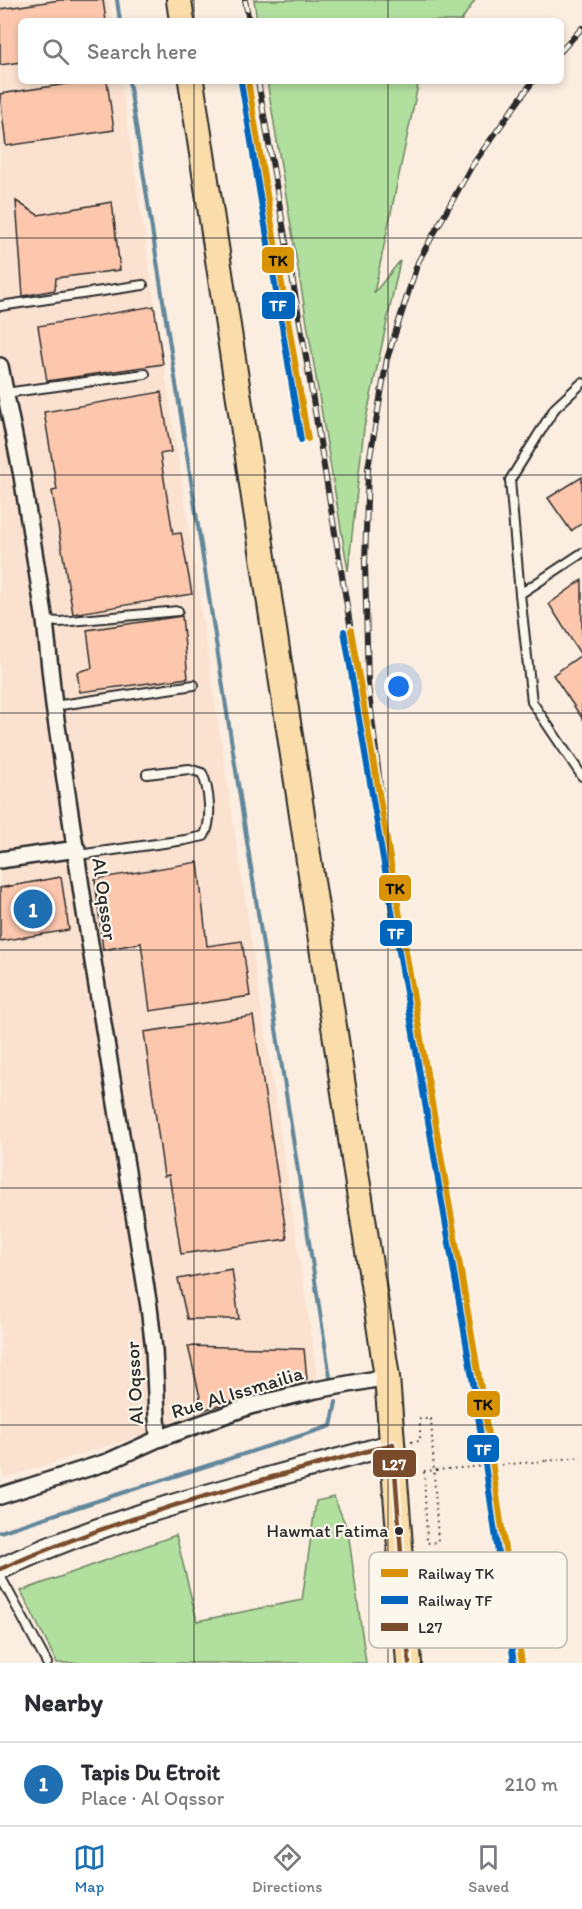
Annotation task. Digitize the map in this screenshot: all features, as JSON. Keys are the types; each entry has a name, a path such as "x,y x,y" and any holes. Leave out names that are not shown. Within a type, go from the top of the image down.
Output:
{"main road":[{"path":"179,0 182,18"},
{"path":"191,84 387,1377 401,1552"},
{"path":"408,1648 409,1663"}],"street":[{"name":"Al Oqssor","path":"0,366 22,476 45,621 54,706 85,912 149,1307 154,1350 158,1439"},
{"path":"0,860 77,852"},
{"name":"Rue Al Issmailia","path":"0,1496 89,1468 228,1413 283,1397 387,1377"},
{"path":"0,1569 49,1548 128,1520 221,1491 393,1444"}],"lane":[{"path":"0,306 143,285"},
{"path":"5,393 146,374"},
{"path":"582,382 555,408 510,480 532,702 582,776"},
{"path":"520,594 581,556"},
{"path":"45,621 60,622 178,611"},
{"path":"54,706 194,685"},
{"path":"77,852 204,836 210,820 207,788 202,773 189,769 147,774"},
{"path":"0,1576 47,1663"}],"path":[{"path":"420,1441 420,1419 431,1419 438,1542 427,1543 424,1471 546,1461 582,1457"}],"shaded area":[{"path":"0,0 109,0 112,18 18,18 18,84 121,84 318,1381 4,1478 0,1451"}],"green space":[{"path":"254,0 475,0 463,18 257,18"},
{"path":"267,84 418,84 374,293 400,261 364,428 348,571"},
{"path":"334,1497 348,1531 366,1663 57,1663 21,1591 176,1535 197,1621 302,1600 316,1501"}],"building":[{"path":"60,0 103,0 106,18 18,18 18,62 0,65 0,9"},
{"path":"67,84 107,84 114,130 6,146 0,94"},
{"path":"16,201 38,215 112,202 120,270 56,278 55,290 23,296"},
{"path":"154,306 163,364 47,381 38,326"},
{"path":"161,392 171,452 160,454 173,534 181,533 192,594 73,614 52,491 57,490 44,412"},
{"path":"582,477 582,523 571,531 548,498"},
{"path":"582,580 582,718 553,675 581,655 549,604"},
{"path":"182,616 188,678 80,692 77,672 92,668 87,630"},
{"path":"198,862 207,946 242,941 250,996 150,1011 141,943 103,950 95,879"},
{"path":"61,877 69,930 0,941 0,888"},
{"path":"253,1016 287,1239 181,1254 169,1175 164,1176 144,1032"},
{"path":"232,1269 239,1319 187,1319 178,1279"},
{"path":"188,1346 304,1349 307,1379 203,1410"}],"waterway":[{"path":"117,0 120,18"},
{"path":"129,84 330,1377"},
{"path":"0,1532 331,1426 336,1402"}],"railway":[{"path":"245,0 248,18"},
{"path":"564,48 582,28"},
{"path":"259,84 351,630"},
{"path":"388,851 368,685 365,563 368,468 387,359 418,262 471,167 531,84"}],"rail line":[{"name":"TF","path":"241,84 301,440"},
{"name":"TK","path":"249,84 308,439"},
{"name":"TK","path":"351,630 482,1394 505,1552"},
{"name":"TF","path":"344,631 475,1395 498,1552"},
{"name":"TF","path":"512,1648 514,1663"},
{"name":"TK","path":"520,1648 522,1663"}],"transit line":[{"name":"L27","path":"393,1444 401,1552"},
{"name":"L27","path":"0,1569 97,1531 194,1499 393,1444"},
{"name":"L27","path":"408,1648 409,1663"}],"place":[{"name":"Tapis Du Etroit","path":"33,909"},
{"name":"Hawmat Fatima","path":"399,1531"}]}
